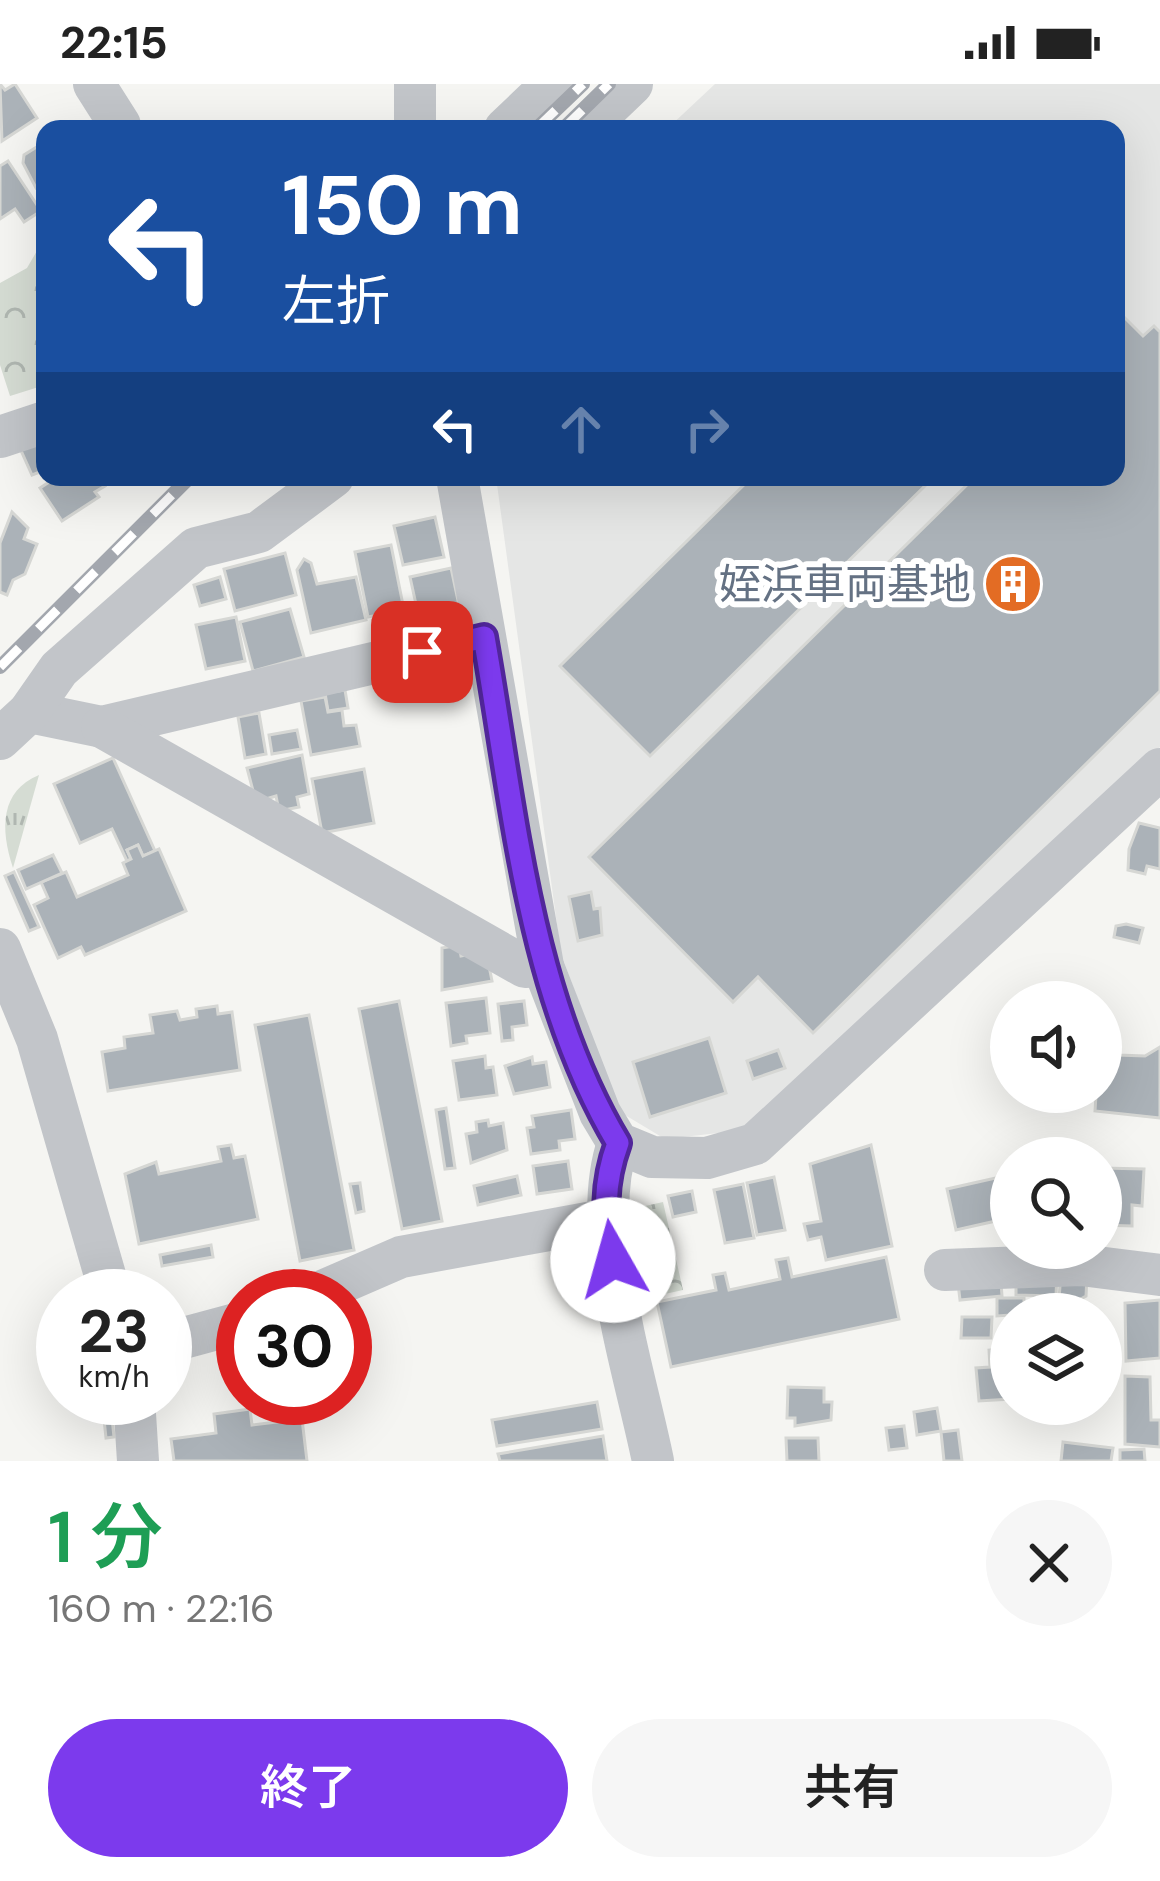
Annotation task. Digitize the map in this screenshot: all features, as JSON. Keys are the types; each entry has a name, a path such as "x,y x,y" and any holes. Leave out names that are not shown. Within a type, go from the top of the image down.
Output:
{"street":[{"path":"94,84 121,113"},
{"path":"415,84 415,120"},
{"path":"514,120 551,84"},
{"path":"594,120 632,84"},
{"path":"0,437 36,425"},
{"path":"15,726 59,669 196,548 259,532 321,486"},
{"path":"459,486 543,966 600,1113 618,1143 652,1157 707,1158 755,1144 1160,769"},
{"path":"15,726 102,727 484,637"},
{"path":"102,727 525,968 543,966"},
{"path":"0,949 37,1039 103,1269"},
{"path":"618,1143 606,1176 604,1220 653,1461"},
{"path":"372,1270 401,1258 604,1220"},
{"path":"945,1270 1081,1265 1160,1275"},
{"path":"136,1425 138,1461"}],"shaded area":[{"path":"715,84 1160,84 1160,747 745,1130 665,1139 620,1112 561,954 497,486 1125,486 1125,120 677,120"}],"green space":[{"path":"36,252 36,388 10,396 0,365 0,283 27,268"},
{"path":"39,775 13,868 6,813 17,791"},
{"path":"663,1202 683,1290 651,1297 632,1209"}],"building":[{"path":"0,84 5,90 15,84 37,118 2,141"},
{"path":"36,148 36,188 23,163 24,155"},
{"path":"8,161 36,203 36,214 24,222 15,209 0,219 0,166"},
{"name":"姪浜車両基地","path":"1125,318 1143,336 1154,326 1160,332 1160,691 813,1033 758,977 733,1002 589,857 966,486 1125,486"},
{"path":"36,438 36,473 32,475 19,446"},
{"path":"105,486 95,492 99,497 62,521 40,488"},
{"name":"姪浜車両基地","path":"743,486 925,486 650,756 560,666"},
{"path":"12,512 28,528 24,539 37,544 25,574 13,580 7,595 0,592 0,543"},
{"path":"435,517 444,557 403,565 394,526"},
{"path":"391,545 404,610 368,617 355,552"},
{"path":"285,553 296,595 235,611 224,569"},
{"path":"304,559 311,563 317,584 356,577 366,620 311,633 297,570"},
{"path":"451,568 460,610 419,618 410,577"},
{"path":"220,577 226,599 200,606 194,585"},
{"path":"290,609 304,657 253,671 240,622"},
{"path":"236,617 245,661 206,669 196,625"},
{"path":"387,617 391,636 377,639 373,620"},
{"path":"345,690 348,708 328,711 325,693"},
{"path":"325,697 328,712 342,710 344,726 356,725 360,746 311,755 301,701"},
{"path":"259,713 266,754 245,758 238,717"},
{"path":"297,730 301,749 272,754 269,735"},
{"path":"302,755 309,794 297,797 299,807 279,811 276,796 256,802 247,768"},
{"path":"113,758 155,851 143,856 138,845 127,850 131,859 127,861 112,829 80,843 54,784"},
{"path":"364,769 374,823 322,833 312,779"},
{"path":"1139,823 1160,828 1160,869 1147,866 1145,874 1128,870 1129,849"},
{"path":"138,845 143,856 159,849 186,911 85,955 81,947 58,958 34,905 48,898 41,882 66,872 77,897 128,875 123,863 131,859 127,850"},
{"path":"53,855 62,873 26,889 18,870"},
{"path":"14,872 39,927 29,931 5,876"},
{"path":"591,892 594,909 600,908 602,935 578,941 569,897"},
{"path":"1116,926 1143,928 1139,943 1114,937"},
{"path":"459,945 461,956 476,953 488,961 492,981 442,990 442,948"},
{"path":"486,998 490,1033 466,1036 467,1043 451,1046 446,1003"},
{"path":"399,1001 442,1221 402,1229 359,1009"},
{"path":"524,1001 527,1025 512,1027 513,1040 502,1041 498,1004"},
{"path":"217,1006 218,1014 232,1012 240,1070 108,1091 102,1052 125,1048 124,1037 153,1033 150,1015 177,1011 180,1020 197,1017 196,1009"},
{"path":"309,1015 354,1250 300,1261 255,1025"},
{"path":"709,1038 726,1093 650,1117 633,1062"},
{"path":"1160,1047 1160,1118 1114,1113 1122,1113 1122,1055 1145,1056"},
{"path":"778,1050 785,1068 753,1079 747,1061"},
{"path":"485,1056 486,1068 493,1067 497,1095 459,1100 453,1061"},
{"path":"532,1057 533,1064 546,1062 550,1087 514,1094 505,1066"},
{"path":"446,1108 455,1168 445,1169 436,1110"},
{"path":"571,1110 575,1139 559,1141 560,1150 531,1154 527,1128 534,1127 532,1116"},
{"path":"488,1120 489,1126 503,1123 507,1150 471,1163 466,1134 477,1132 476,1122"},
{"path":"231,1145 234,1158 245,1156 258,1219 139,1244 125,1174 156,1162 159,1174 221,1161 218,1147"},
{"path":"871,1145 892,1246 826,1260 821,1237 808,1240 804,1224 821,1221 810,1164"},
{"path":"568,1161 572,1189 537,1194 533,1166"},
{"path":"1122,1168 1144,1169 1142,1206 1132,1205 1132,1226 1122,1226"},
{"path":"517,1176 521,1195 478,1205 474,1186"},
{"path":"774,1177 785,1230 757,1235 747,1183"},
{"path":"990,1179 990,1222 956,1230 947,1189"},
{"path":"360,1183 364,1211 356,1213 350,1184"},
{"path":"743,1184 754,1238 725,1243 714,1190"},
{"path":"692,1191 696,1212 673,1217 668,1196"},
{"path":"211,1245 213,1257 162,1266 160,1255"},
{"path":"886,1257 899,1319 671,1367 657,1302 716,1290 713,1275 725,1273 729,1290 780,1279 776,1260 788,1258 792,1277"},
{"path":"1000,1269 1002,1293 960,1300 957,1275"},
{"path":"1016,1270 1057,1271 1056,1293 1016,1293"},
{"path":"1061,1275 1087,1276 1086,1293 1059,1293"},
{"path":"1160,1300 1160,1358 1126,1361 1125,1303"},
{"path":"962,1317 990,1317 990,1338 961,1338"},
{"path":"990,1367 990,1400 979,1401 976,1368"},
{"path":"1125,1376 1150,1377 1151,1420 1160,1420 1160,1447 1125,1444"},
{"path":"788,1387 824,1388 824,1402 832,1402 831,1420 795,1426 795,1418 787,1418"},
{"path":"597,1402 602,1429 497,1446 492,1420"},
{"path":"937,1408 941,1431 917,1435 914,1412"},
{"path":"214,1414 216,1425 303,1425 307,1461 174,1461 171,1439 216,1433"},
{"path":"105,1425 113,1425 114,1437 106,1438"},
{"path":"904,1426 907,1448 889,1450 886,1428"},
{"path":"958,1430 962,1461 944,1461 941,1432"},
{"path":"603,1436 607,1461 500,1461 498,1454"},
{"path":"786,1438 818,1438 819,1461 787,1461"},
{"path":"1063,1442 1113,1448 1111,1461 1061,1461"},
{"path":"1144,1449 1145,1461 1120,1461 1120,1450"}],"railway":[{"path":"545,120 583,84"},
{"path":"572,120 609,84"},
{"path":"0,667 181,486"}],"place":[{"name":"姪浜車両基地","path":"1013,584"}],"route":[{"path":"422,652 484,637 543,966 600,1113 618,1143 606,1176 604,1220 613,1260"}]}
